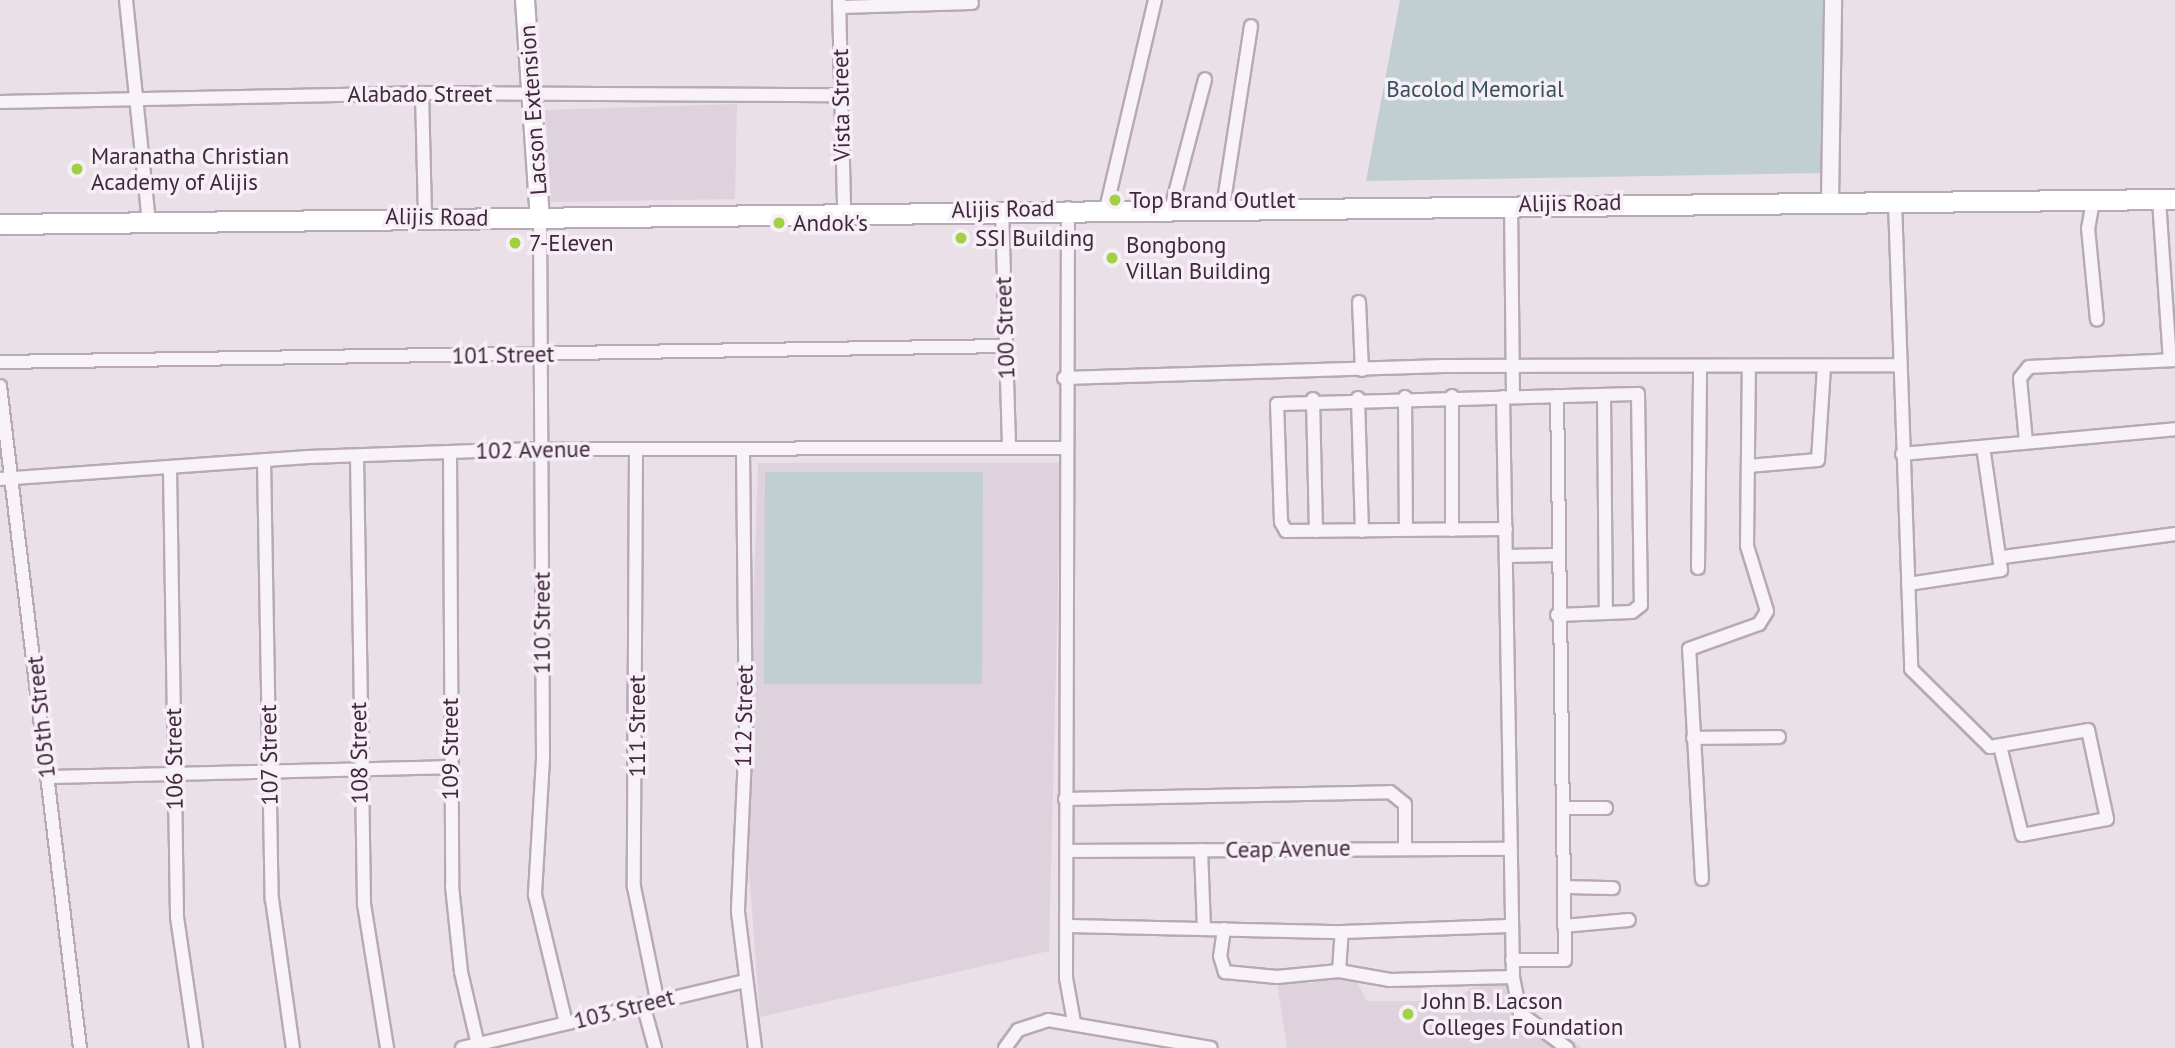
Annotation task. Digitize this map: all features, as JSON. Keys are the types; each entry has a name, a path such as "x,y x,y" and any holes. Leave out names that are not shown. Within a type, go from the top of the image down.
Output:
{"main road":[{"name":"Lacson Extension","path":"525,0 540,219"},
{"name":"Alijis Road","path":"0,224 425,216 540,219 844,210 2167,199"}],"street":[{"path":"127,0 132,99 149,223"},
{"path":"1106,209 1155,0"},
{"path":"1830,200 1833,0"},
{"path":"839,4 972,3"},
{"name":"Vista Street","path":"839,4 844,210"},
{"path":"1223,207 1251,26"},
{"path":"1171,209 1205,79"},
{"path":"422,93 425,216"},
{"name":"Alabado Street","path":"0,102 422,93 841,95"},
{"path":"2025,442 2020,378 2029,367 2173,360 2167,199"},
{"path":"2093,201 2088,228 2097,320"},
{"path":"1895,202 1911,669 1983,741 2000,746 2088,730 2107,818 2022,835 2000,746"},
{"path":"1511,204 1513,366 1508,396 1506,529 1509,926 1513,977 1520,1013 1567,1048"},
{"path":"1068,208 1064,378 1065,799 1069,926 1066,978 1074,1022"},
{"name":"100 Street","path":"1002,209 1009,448"},
{"name":"110 Street","path":"540,219 538,355 542,449 543,759 535,895 566,1023"},
{"path":"1359,302 1362,370"},
{"name":"101 Street","path":"0,362 1006,346"},
{"path":"1064,378 1513,366 1749,368 1900,365"},
{"path":"1698,568 1700,366"},
{"path":"1748,466 1818,460 1824,366"},
{"path":"1702,879 1689,649 1759,624 1767,611 1747,546 1749,368"},
{"name":"105th Street","path":"0,386 5,479 47,777 80,1047"},
{"path":"1506,529 1286,531 1281,522 1277,404 1313,399 1638,394 1641,605 1632,611 1606,610 1557,615"},
{"path":"1604,395 1606,610"},
{"path":"1452,396 1452,530"},
{"path":"1512,960 1564,960 1556,555 1557,396"},
{"path":"1405,397 1406,529"},
{"path":"1358,398 1362,531"},
{"path":"1313,399 1316,531"},
{"path":"1902,454 2175,429"},
{"path":"1908,584 1994,572 2003,557 1983,447"},
{"name":"102 Avenue","path":"5,479 264,460 542,449 743,452 1066,449"},
{"name":"111 Street","path":"636,450 634,887 657,999"},
{"name":"109 Street","path":"450,452 450,767 457,942 478,1045"},
{"name":"112 Street","path":"743,452 746,733 738,912 755,1048"},
{"name":"108 Street","path":"357,456 359,769 367,940 387,1048"},
{"name":"107 Street","path":"264,460 275,948 293,1048"},
{"name":"106 Street","path":"170,469 178,930 196,1048"},
{"path":"2003,557 2175,534"},
{"path":"1506,556 1556,555"},
{"path":"1693,738 1779,737"},
{"path":"47,777 175,771 450,767"},
{"path":"1065,799 1390,792 1405,804 1405,848"},
{"path":"1563,808 1606,808"},
{"name":"Ceap Avenue","path":"1067,850 1509,849"},
{"path":"1200,850 1204,929"},
{"path":"1564,887 1613,888"},
{"path":"1564,926 1629,920"},
{"path":"1069,926 1342,932 1509,926"},
{"path":"1224,929 1220,956 1226,972 1277,977 1339,971 1390,980 1513,977"},
{"path":"1339,971 1342,932"},
{"name":"103 Street","path":"462,1048 657,999 745,981"},
{"path":"643,1004 655,1048"},
{"path":"1004,1048 1034,1022 1074,1022 1210,1048"},
{"path":"66,1048 80,1047"}],"shaded area":[{"path":"737,104 735,199 551,202 545,110"},
{"path":"758,463 1061,463 1049,951 760,1017 746,831"},
{"name":"John B. Lacson Colleges Foundation","path":"1350,970 1367,1001 1456,1001 1483,977 1518,979 1541,1021 1582,1048 1287,1048 1277,982 1313,983"}],"green space":[{"name":"Bacolod Memorial","path":"1400,0 1828,0 1827,173 1366,181"},
{"path":"765,472 983,472 982,684 764,684"}],"place":[{"name":"Maranatha Christian Academy of Alijis","path":"77,169"},
{"name":"Top Brand Outlet","path":"1115,200"},
{"name":"Andok's","path":"779,223"},
{"name":"SSI Building","path":"961,238"},
{"name":"7-Eleven","path":"515,243"},
{"name":"Bongbong Villan Building","path":"1112,258"},
{"name":"John B. Lacson Colleges Foundation","path":"1408,1014"}]}
